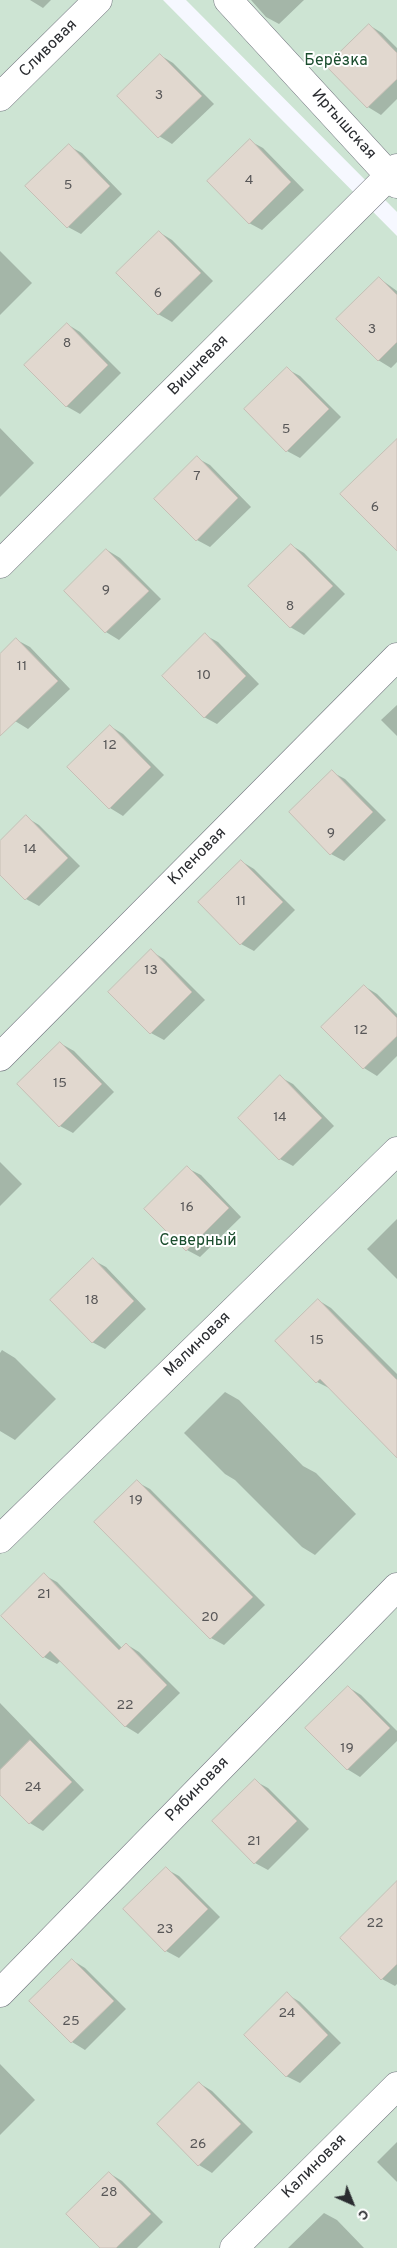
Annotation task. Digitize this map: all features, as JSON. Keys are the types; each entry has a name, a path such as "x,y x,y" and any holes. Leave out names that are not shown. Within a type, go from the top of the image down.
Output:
{"street":[{"name":"Сливовая","path":"0,97 98,0"},
{"name":"Иртышская","path":"228,0 394,176"},
{"name":"Вишневая","path":"0,564 394,176"},
{"name":"Кленовая","path":"0,1057 397,657"},
{"name":"Малиновая","path":"0,1539 397,1151"},
{"name":"Рябиновая","path":"0,1993 397,1587"},
{"name":"Калиновая","path":"234,2248 397,2086"}],"green space":[{"name":"Северный","path":"0,0 163,0 397,236 397,2248 0,2248"},
{"name":"Берёзка","path":"186,0 397,0 397,212"}],"building":[{"path":"369,24 397,53 397,79 367,108 326,66"},
{"path":"160,54 202,96 158,138 117,96"},
{"path":"250,139 291,182 249,224 207,181"},
{"path":"69,144 110,186 67,228 25,186"},
{"path":"159,231 201,273 158,315 116,273"},
{"path":"379,277 397,295 397,342 378,361 336,319"},
{"path":"67,323 108,365 66,407 24,365"},
{"path":"287,367 329,409 286,452 244,409"},
{"path":"397,439 397,551 340,494"},
{"path":"197,456 238,498 196,541 154,499"},
{"path":"291,544 333,586 290,628 248,586"},
{"path":"106,549 149,591 105,633 64,591"},
{"path":"205,633 246,676 204,718 162,676"},
{"path":"16,638 58,681 0,736 0,654"},
{"path":"110,725 151,767 109,809 67,767"},
{"path":"332,770 373,812 330,855 289,812"},
{"path":"26,815 68,858 25,900 0,875 0,841"},
{"path":"241,860 283,902 240,945 198,902"},
{"path":"151,949 192,992 150,1034 108,992"},
{"path":"364,985 397,1018 397,1036 363,1069 321,1027"},
{"path":"60,1042 102,1084 59,1127 17,1084"},
{"path":"280,1075 322,1118 279,1160 238,1118"},
{"path":"187,1166 229,1208 186,1251 144,1209"},
{"path":"93,1258 134,1301 92,1343 50,1300"},
{"path":"318,1299 397,1380 397,1458 320,1379 316,1383 275,1341"},
{"path":"137,1480 253,1597 210,1639 94,1522"},
{"path":"44,1573 119,1650 126,1643 167,1685 125,1727 50,1651 43,1658 1,1616"},
{"path":"348,1686 390,1728 347,1770 305,1728"},
{"path":"30,1740 72,1782 29,1824 0,1795 0,1770"},
{"path":"255,1779 297,1821 254,1864 212,1821"},
{"path":"166,1867 208,1909 165,1952 123,1909"},
{"path":"397,1881 397,1964 381,1980 340,1938"},
{"path":"72,1959 114,2001 71,2043 29,2001"},
{"path":"287,1992 328,2035 286,2077 244,2035"},
{"path":"199,2082 241,2124 198,2166 157,2124"},
{"path":"109,2172 151,2214 116,2248 100,2248 66,2214"}]}
